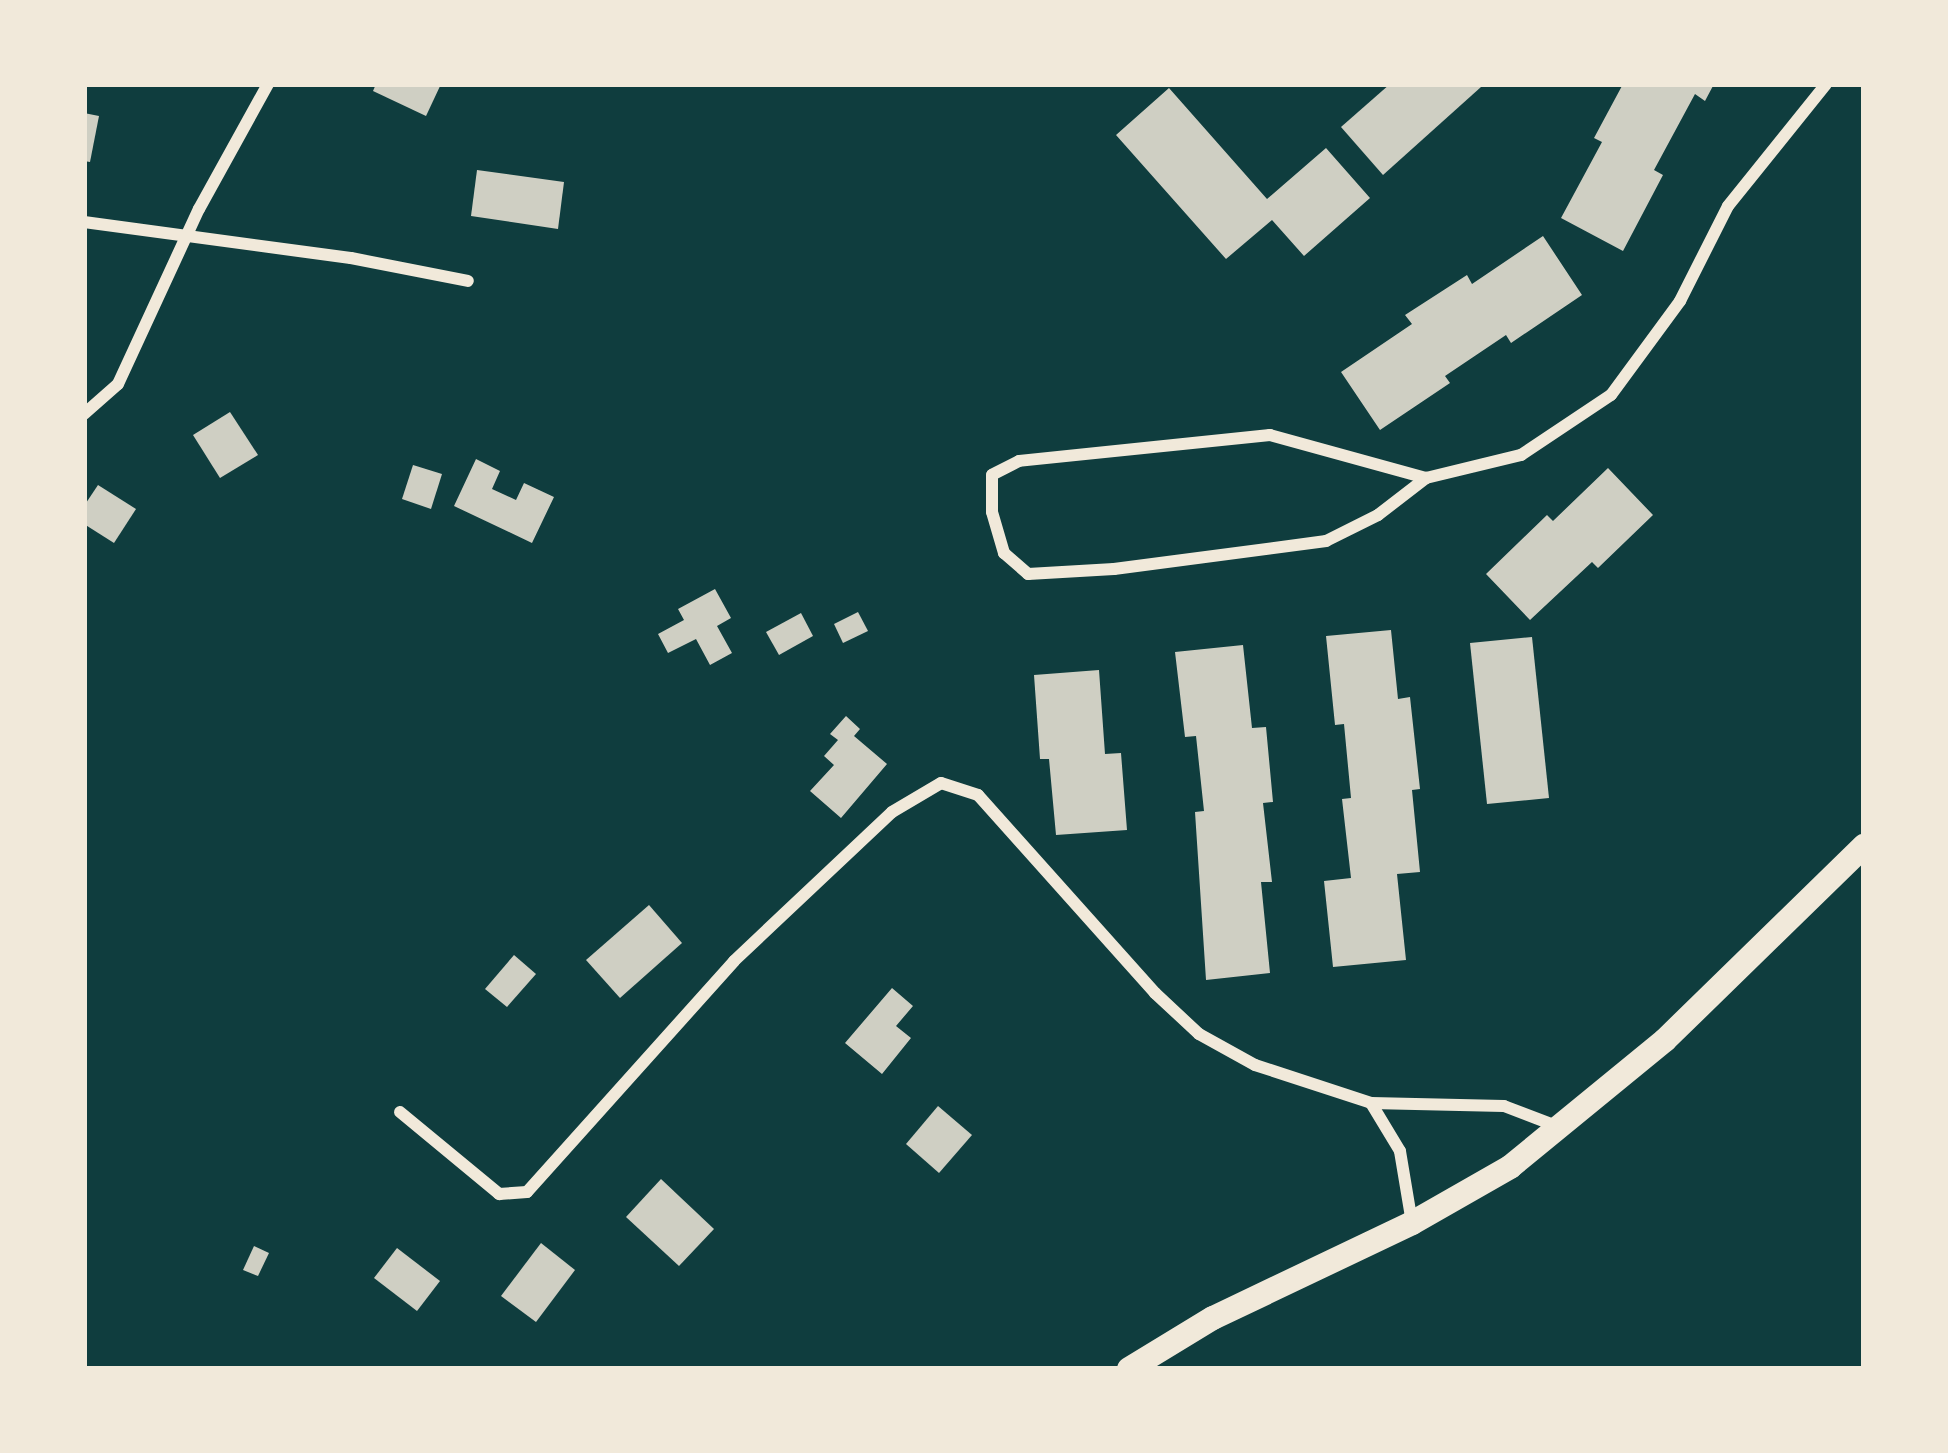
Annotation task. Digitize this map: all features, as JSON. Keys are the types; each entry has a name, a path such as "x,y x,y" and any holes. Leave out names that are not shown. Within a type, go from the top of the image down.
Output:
{"main road":[{"path":"1129,1369 1213,1318 1412,1223 1510,1167 1563,1129 1665,1040 1864,846"}],"street":[{"path":"84,414 118,384 186,238 268,84"},
{"path":"1426,478 1270,435 1019,461 992,476 992,512 1004,553 1028,574 1114,569 1326,541 1378,515 1426,478 1521,455 1611,395 1680,301 1728,206 1826,84"},
{"path":"84,222 351,258 468,281"},
{"path":"400,1112 499,1194 527,1192 734,961 892,812 941,783 978,795 1155,994 1199,1034 1255,1065 1371,1103 1504,1106 1563,1129"},
{"path":"1371,1103 1400,1151 1412,1223"}],"building":[{"path":"376,84 441,84 426,116 373,91"},
{"path":"1390,84 1481,87 1383,175 1341,127"},
{"path":"1623,84 1714,84 1705,101 1695,94 1654,170 1663,175 1623,251 1561,218 1602,142 1594,138"},
{"path":"1169,88 1267,199 1326,148 1370,198 1304,256 1272,220 1226,259 1116,135"},
{"path":"84,113 99,116 90,162 84,161"},
{"path":"477,170 564,182 558,229 471,216"},
{"path":"1543,236 1582,295 1511,343 1506,335 1445,376 1450,383 1380,430 1341,372 1412,324 1405,315 1467,275 1472,284"},
{"path":"230,412 258,455 220,478 193,435"},
{"path":"476,459 500,471 492,489 516,500 524,483 554,497 532,543 454,506"},
{"path":"413,465 442,474 431,509 402,499"},
{"path":"1608,468 1653,515 1598,568 1592,562 1530,620 1486,574 1547,515 1553,521"},
{"path":"98,485 136,509 114,543 84,524 84,506"},
{"path":"715,589 731,618 717,626 732,653 710,665 696,639 668,653 658,634 684,620 678,609"},
{"path":"858,612 868,631 843,643 834,624"},
{"path":"801,613 813,636 779,655 766,632"},
{"path":"1391,630 1398,699 1410,697 1420,789 1412,790 1420,872 1397,874 1406,960 1333,967 1324,881 1351,878 1342,799 1351,798 1344,724 1335,725 1326,636"},
{"path":"1532,637 1549,798 1487,804 1470,643"},
{"path":"1243,645 1252,728 1266,727 1273,802 1263,803 1272,882 1261,882 1270,973 1206,980 1195,812 1204,811 1196,736 1185,737 1175,652"},
{"path":"1099,670 1105,754 1121,753 1127,830 1056,835 1049,759 1040,759 1034,675"},
{"path":"846,716 860,729 854,736 887,764 841,818 810,791 834,765 824,756 838,740 830,734"},
{"path":"649,905 682,943 620,998 586,960"},
{"path":"514,955 536,974 507,1007 485,989"},
{"path":"892,988 913,1006 896,1026 911,1038 882,1074 845,1043"},
{"path":"938,1106 972,1135 939,1173 906,1144"},
{"path":"661,1179 714,1229 679,1266 626,1217"},
{"path":"541,1243 575,1270 536,1322 501,1296"},
{"path":"254,1246 269,1253 258,1276 243,1270"},
{"path":"397,1248 440,1281 417,1311 374,1278"}]}
